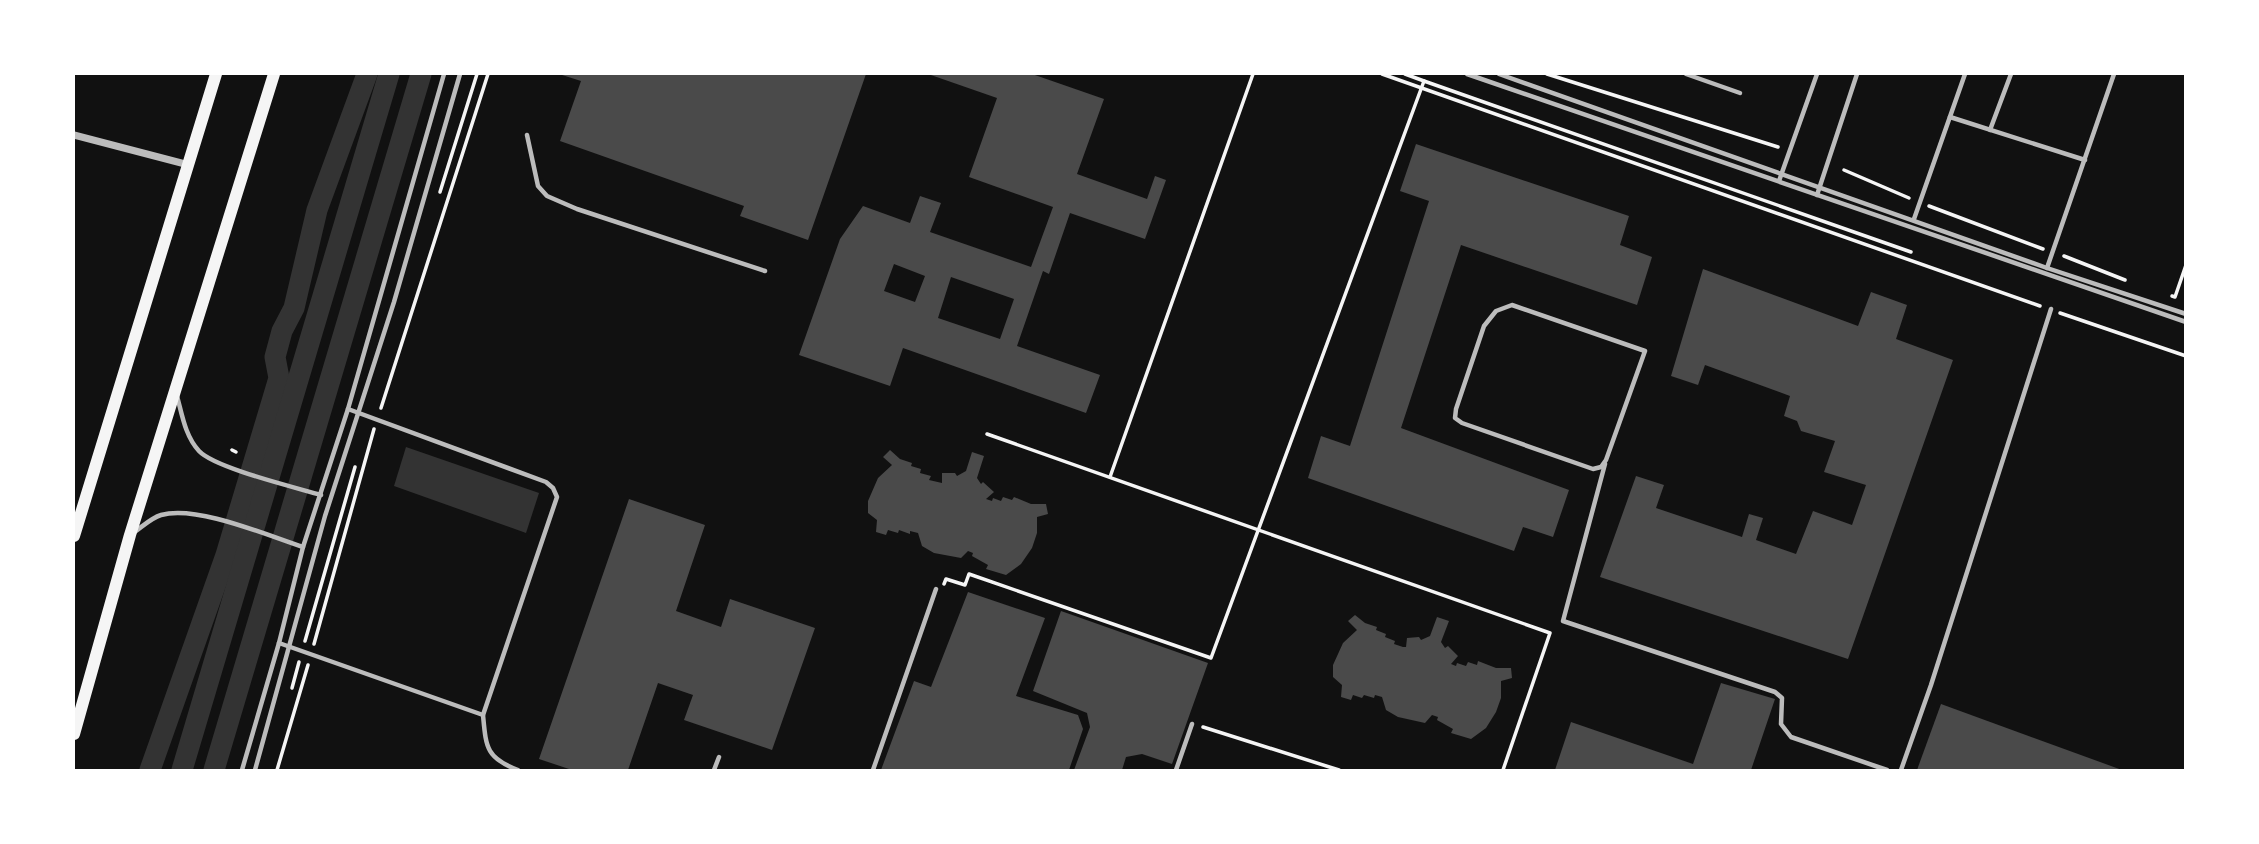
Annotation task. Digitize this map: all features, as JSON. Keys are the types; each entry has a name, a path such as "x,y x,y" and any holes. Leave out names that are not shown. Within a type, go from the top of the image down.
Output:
{"main road":[{"path":"74,536 216,74"},
{"path":"74,734 130,535 274,74"}],"street":[{"path":"74,135 189,166"}],"lane":[{"path":"242,771 303,547 348,409 444,74"},
{"path":"255,771 325,516 394,302 460,74"},
{"path":"1467,74 2186,322"},
{"path":"1499,74 1510,75 2048,268 2186,314"},
{"path":"1686,74 1740,93"},
{"path":"1779,181 1817,74"},
{"path":"1816,195 1857,74"},
{"path":"1914,219 1965,74"},
{"path":"1990,130 2011,74"},
{"path":"2048,268 2114,74"},
{"path":"1950,117 2085,160"},
{"path":"527,135 538,186 547,196 577,209 765,271"},
{"path":"1606,460 1601,467 1593,469 1462,423 1455,418 1484,326 1496,311 1512,305 1645,351 1606,460 1563,621 1775,692 1782,698 1781,724 1791,737 1887,771"},
{"path":"1901,771 2051,309"},
{"path":"176,391 187,433 199,451 214,462 321,495"},
{"path":"348,409 546,482 553,488 557,497 483,715 490,755 501,764 518,771"},
{"path":"130,535 158,516 175,513 198,514 303,547"},
{"path":"873,771 938,591"},
{"path":"279,643 483,715"},
{"path":"1176,771 1192,724"},
{"path":"714,771 719,757"}],"path":[{"path":"1110,477 1253,74"},
{"path":"1382,74 2186,356"},
{"path":"1405,74 1911,252"},
{"path":"1546,74 1779,147"},
{"path":"938,591 946,579 965,585 969,574 1211,658 1423,80"},
{"path":"1844,170 1920,203 2130,281"},
{"path":"2165,294 2175,297 2186,265"},
{"path":"987,434 1549,633 1503,771"},
{"path":"1192,724 1339,771"}],"shaded area":[{"path":"406,447 539,493 526,533 394,486"}],"building":[{"path":"559,74 866,74 808,240 740,216 744,206 560,141 581,81"},
{"path":"928,74 1032,74 1104,99 1077,174 1147,199 1155,176 1166,180 1145,239 1070,213 1049,274 1043,271 1017,346 1100,375 1086,413 903,348 890,386 799,355 840,239 863,206 910,223 920,196 941,203 930,232 1031,267 1053,207 969,177 997,98","holes":["894,264 925,276 915,302 884,291","951,277 1014,299 1000,339 938,318"]},
{"path":"1416,144 1629,216 1620,245 1652,257 1637,305 1461,245 1401,428 1569,490 1553,537 1523,527 1514,551 1308,478 1321,436 1350,446 1429,201 1400,191"},
{"path":"1703,269 1858,326 1871,292 1907,305 1896,339 1953,360 1848,659 1600,577 1636,476 1664,485 1656,508 1742,537 1749,514 1763,518 1756,540 1796,554 1813,511 1852,525 1866,485 1824,472 1835,441 1801,431 1797,421 1784,416 1790,396 1705,365 1698,385 1671,376"},
{"path":"890,450 900,459 912,463 911,466 921,469 920,473 931,476 929,480 942,483 942,473 955,473 957,476 966,471 972,452 984,456 977,478 994,492 986,499 1001,501 1003,497 1012,500 1014,497 1031,504 1046,504 1048,514 1037,517 1037,533 1032,548 1021,564 1006,575 986,569 988,565 968,551 961,558 934,553 922,546 918,533 888,530 886,535 876,532 877,520 868,513 868,501 878,478 892,465 883,457"},
{"path":"629,499 705,525 676,611 721,627 730,599 815,628 772,750 684,720 693,695 658,683 628,770 572,770 539,759"},
{"path":"968,592 1045,618 1016,696 1078,715 1083,729 1069,770 881,770 914,681 931,687"},
{"path":"1061,611 1208,663 1172,764 1142,754 1126,757 1122,770 1074,770 1090,727 1087,713 1033,691"},
{"path":"1355,615 1365,623 1377,627 1376,630 1386,634 1385,637 1395,641 1394,644 1403,647 1406,647 1407,638 1419,637 1421,640 1430,636 1437,617 1449,621 1441,642 1458,656 1451,664 1466,666 1468,662 1477,665 1478,661 1496,668 1511,668 1512,678 1501,681 1501,698 1486,728 1471,739 1451,733 1453,729 1432,715 1425,723 1398,717 1386,710 1382,697 1364,695 1362,698 1353,695 1351,700 1341,697 1342,685 1333,677 1333,665 1343,643 1357,630 1348,621"},
{"path":"1721,683 1775,699 1751,770 1555,770 1571,722 1693,764"},
{"path":"1941,704 2122,770 1917,770"}],"waterway":[{"path":"150,770 226,555 279,378 275,357 282,331 294,308 317,210 367,74"},
{"path":"182,770 389,74"},
{"path":"214,770 421,74"}]}
